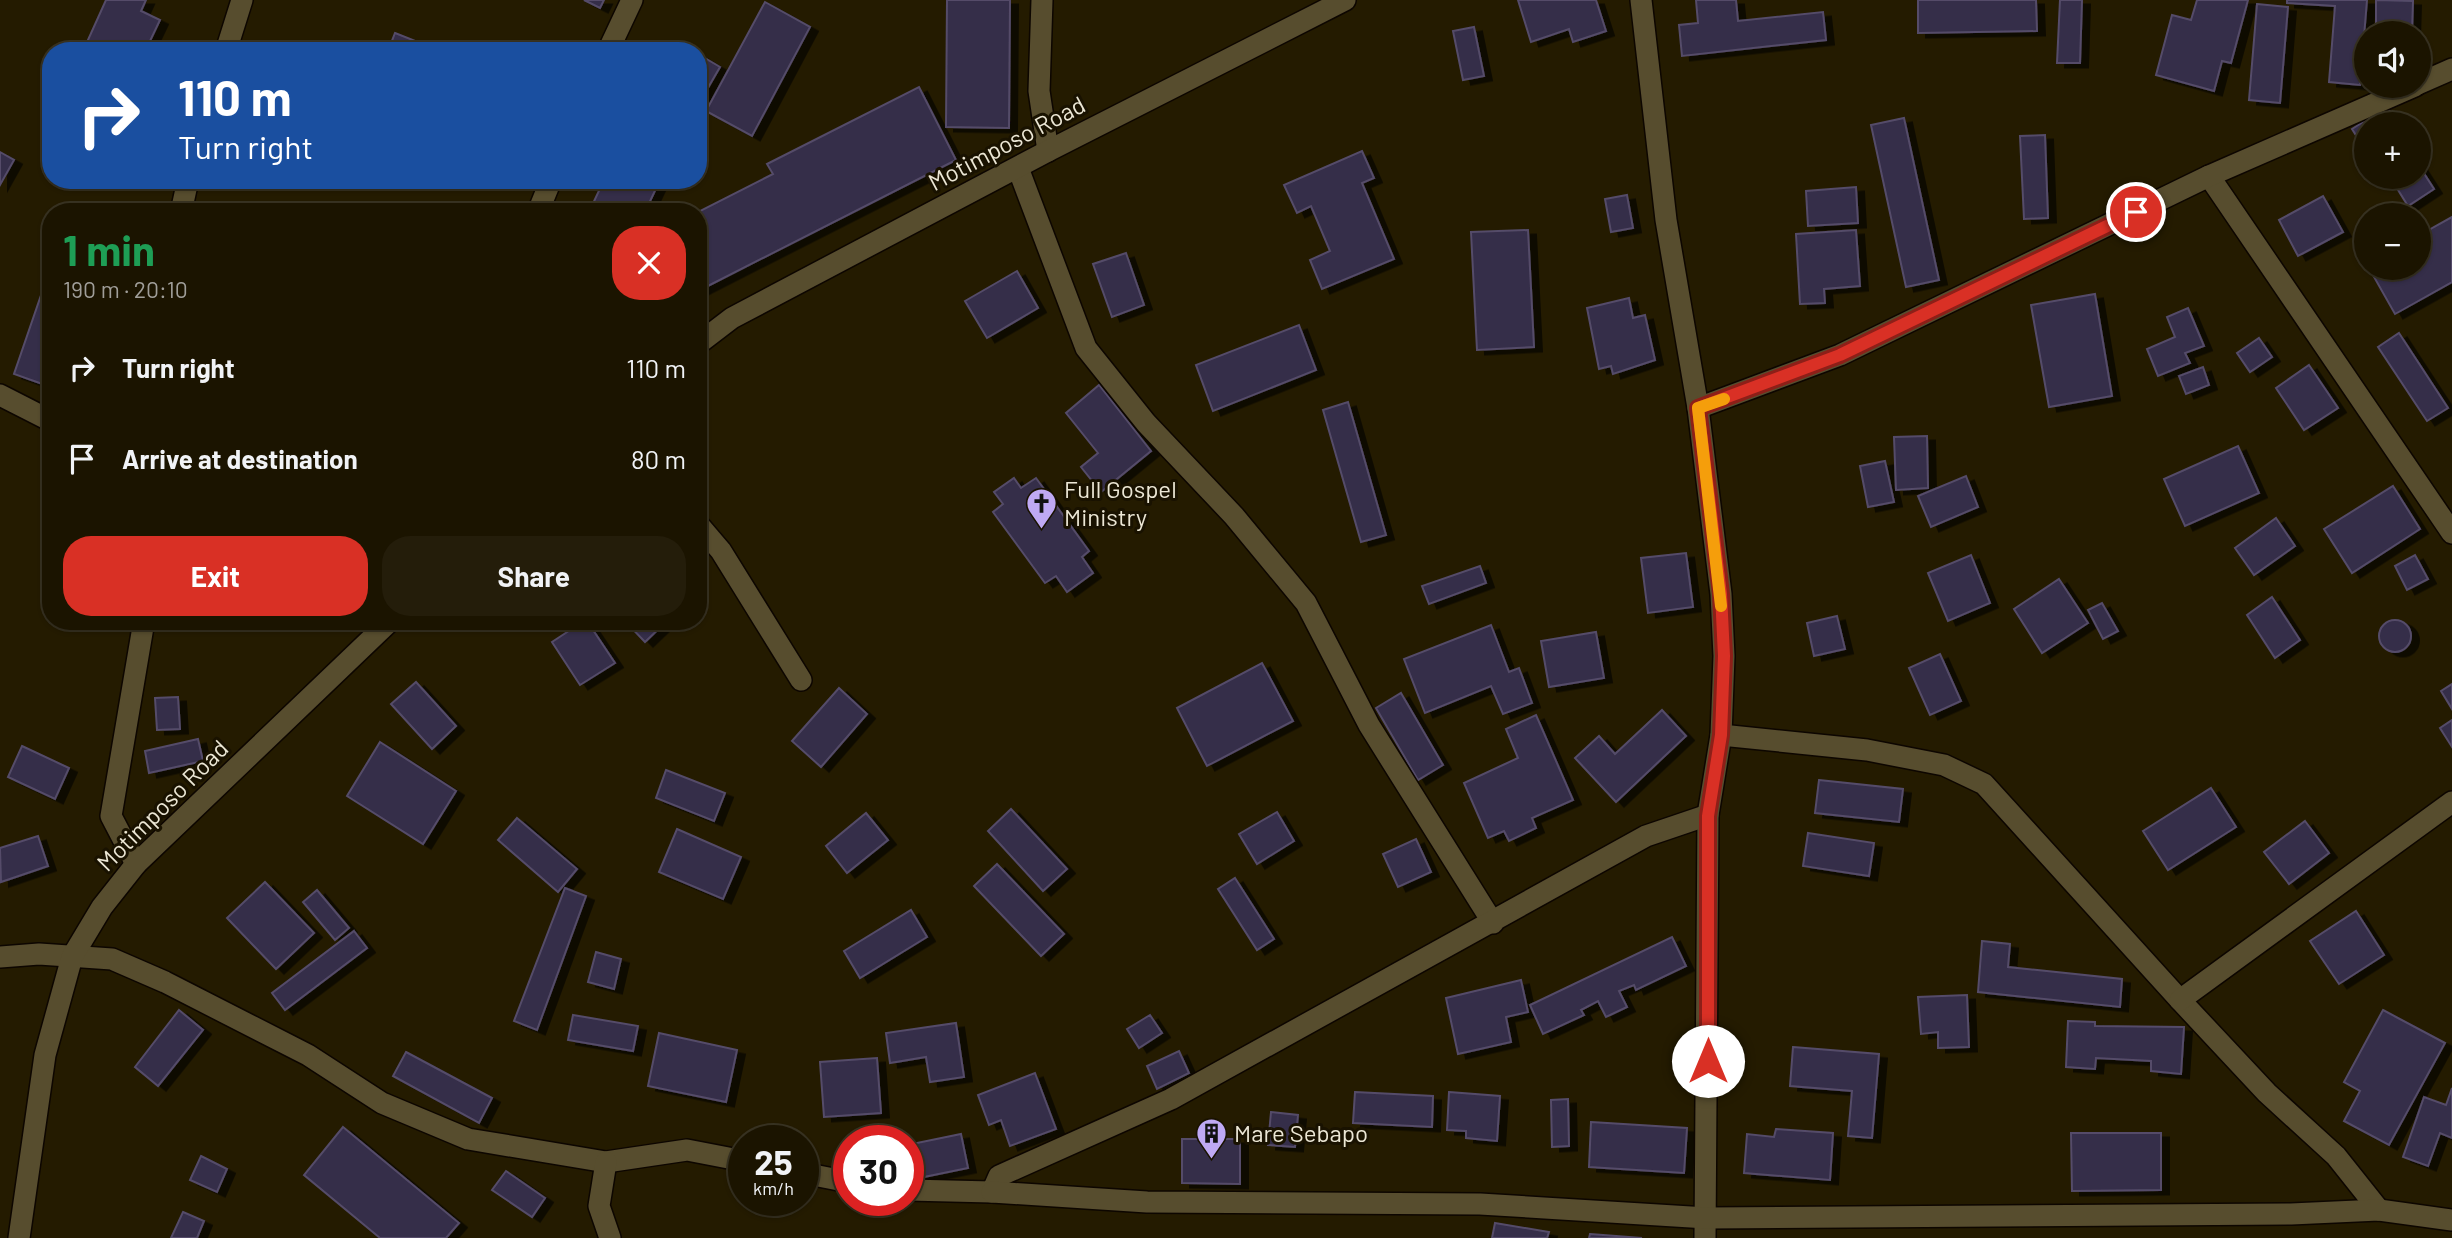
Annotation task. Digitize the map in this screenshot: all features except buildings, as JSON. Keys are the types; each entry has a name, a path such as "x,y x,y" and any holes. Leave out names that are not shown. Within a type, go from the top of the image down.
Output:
{"street":[{"path":"229,42 242,0"},
{"path":"612,42 632,0"},
{"path":"1042,0 1039,91 1048,151"},
{"name":"Motimposo Road","path":"707,337 732,318 1048,151 1345,0"},
{"path":"1641,0 1666,220 1698,408 1721,594 1724,656 1721,735 1708,816 1706,1228"},
{"path":"2431,79 2452,69"},
{"path":"1698,408 1840,355 2209,176 2387,98"},
{"path":"1018,168 1086,348 1146,423 1234,516 1306,603 1368,725 1493,923"},
{"path":"2209,176 2452,533"},
{"path":"0,395 42,416"},
{"path":"707,535 721,551 801,680"},
{"path":"136,864 111,816 142,630"},
{"name":"Motimposo Road","path":"19,1238 45,1055 72,957 102,907 136,864 381,630"},
{"path":"1721,735 1893,755 1944,765 1984,784 2267,1093 2336,1156 2379,1210"},
{"path":"2180,1000 2452,802"},
{"path":"992,1192 999,1177 1171,1099 1646,836 1708,816"},
{"path":"0,957 39,954 112,959 165,982 308,1055 382,1103 468,1139 606,1163 687,1150 728,1158"},
{"path":"606,1163 599,1206 611,1238"},
{"path":"924,1190 1147,1202 1480,1204 1706,1228 2379,1210 2452,1220"}],"slow traffic":[{"path":"1721,606 1698,408 1724,399"}],"place":[{"name":"Full Gospel Ministry","path":"1041,531"},
{"name":"Mare Sebapo","path":"1211,1161"}],"route":[{"path":"1708,1061 1708,816 1721,735 1724,656 1721,594 1698,408 1840,355 2136,212"}]}
